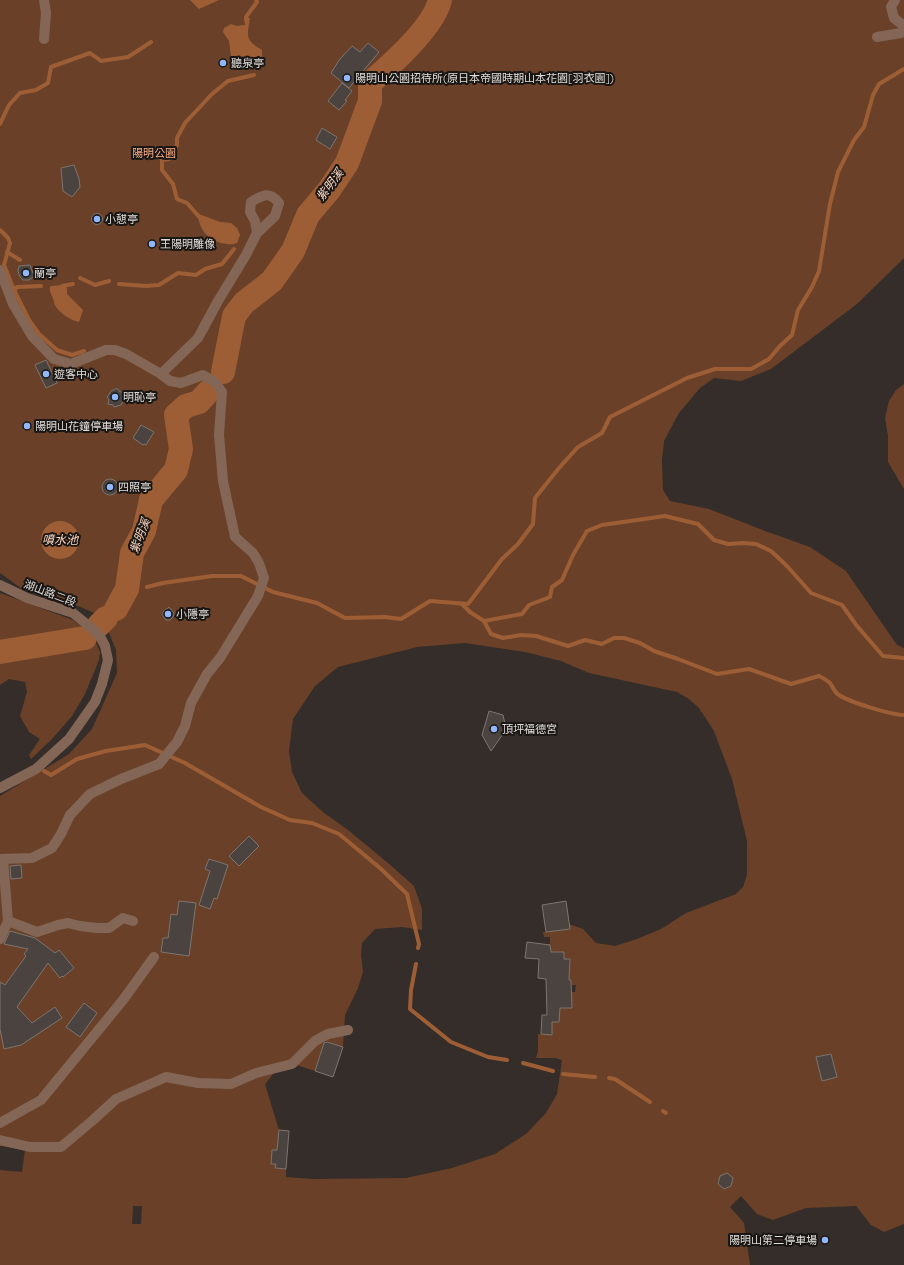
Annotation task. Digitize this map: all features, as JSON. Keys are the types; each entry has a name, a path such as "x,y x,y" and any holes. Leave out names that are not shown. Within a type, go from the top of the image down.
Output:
{"street":[{"path":"44,0 46,13 44,39"},
{"path":"895,0 892,7 894,18 904,26"},
{"path":"877,36 901,33 904,30"},
{"path":"161,374 198,338 258,232"},
{"path":"0,270 13,304 32,336 54,359 71,364 106,350 114,350 126,354 161,374 170,381 181,383 203,375 215,382 222,392 219,435 220,455 223,481 235,537 253,553 259,563 264,578 258,596 220,658 207,674 191,702 186,726 172,749 159,764 121,779 90,794 70,815 62,834 52,848 32,858 1,859 8,921 0,939"},
{"name":"湖山路二段","path":"0,585 27,598 73,613 95,630 101,638 105,646 108,660 102,684 95,702 69,739 36,769 0,788"},
{"path":"8,921 37,932 68,923 86,927 109,928 123,918 133,921"},
{"path":"0,1123 41,1100 123,1000 154,956"},
{"path":"0,1140 30,1147 60,1147 116,1099 166,1077 198,1083 232,1084 256,1074 292,1064 315,1041 328,1034 348,1030"}],"green space":[{"name":"陽明公園","path":"0,0 904,0 904,258 857,304 771,369 741,381 714,378 700,388 679,413 664,441 662,460 663,490 670,501 709,509 810,547 846,571 897,645 904,648 904,1224 884,1232 871,1225 856,1206 806,1208 773,1220 757,1214 741,1196 730,1207 744,1223 750,1265 0,1265 0,1170 22,1172 25,1149 0,1146 0,796 69,754 92,729 117,673 116,650 107,628 97,614 78,606 21,588 0,573","holes":["465,643 525,652 561,661 589,673 677,692 689,699 699,708 714,731 732,779 747,841 747,875 743,887 736,894 686,913 661,929 615,946 596,943 583,929 569,924 570,929 543,932 544,937 550,937 550,944 547,944 548,952 564,952 564,959 570,959 569,979 571,980 572,985 576,985 575,992 571,992 548,1015 559,1016 559,1022 552,1022 552,1034 538,1034 538,1051 536,1058 555,1058 562,1060 557,1094 546,1113 526,1134 495,1154 452,1168 406,1178 313,1179 286,1177 286,1169 276,1168 276,1164 271,1164 272,1150 277,1150 279,1130 265,1084 284,1061 315,1071 325,1041 343,1047 345,1015 358,988 363,972 361,955 362,943 375,929 402,927 422,930 422,909 414,886 348,830 323,812 302,793 292,772 289,751 293,719 315,686 338,667 417,647","133,1206 142,1206 141,1224 132,1224"]},
{"path":"904,384 904,489 888,462 888,436 885,418 889,401 896,390"},
{"path":"0,593 73,620 86,630 95,640 100,652 99,660 85,694 72,716 52,739 31,759 29,755 40,739 29,732 20,716 27,692 25,682 9,679 0,685"}],"water":[{"path":"190,0 219,0 199,9"},
{"path":"244,17 250,18 248,37 262,50 262,56 257,66 254,64 253,60 245,56 231,56 229,41 223,32 224,28 231,24 236,26 245,25"},
{"path":"199,214 220,222 231,223 237,228 240,235 237,243 224,244 207,235 202,229 198,217"},
{"path":"64,285 67,288 67,294 83,310 79,322 65,316 54,304 50,287"},
{"name":"噴水池","path":"56,521 64,521 76,530 79,540 76,550 70,556 64,559 56,559 44,550 41,544 41,536 50,524"}],"building":[{"name":"陽明山公園招待所(原日本帝國時期山本花園[羽衣園])","path":"368,43 379,52 349,88 331,73 340,59 352,46 360,52"},
{"path":"342,83 352,91 345,100 347,101 339,110 328,101"},
{"path":"322,128 337,137 330,149 316,140"},
{"path":"74,165 80,187 72,197 63,191 61,168"},
{"name":"小憇亭","path":"95,214 99,214 101,215 101,223 95,224 92,221 92,217"},
{"name":"蘭亭","path":"30,265 34,276 29,280 23,280 18,271 19,266"},
{"name":"遊客中心","path":"46,360 57,383 46,388 35,365"},
{"name":"明恥亭","path":"117,388 120,392 124,392 124,399 121,405 114,407 113,405 108,404 109,400 107,397 112,390"},
{"path":"141,425 154,432 146,445 143,445 133,438"},
{"name":"四照亭","path":"110,479 117,484 118,487 113,494 110,495 103,490 102,487 107,480"},
{"name":"小隱亭","path":"169,607 174,613 170,620 166,620 163,616 163,612"},
{"name":"頂坪福德宮","path":"489,711 503,715 505,724 503,734 491,751 482,735"},
{"path":"249,836 259,846 239,866 229,856"},
{"path":"209,859 228,865 217,899 214,898 210,909 199,905 210,871 205,869"},
{"path":"21,865 22,878 11,879 10,866"},
{"path":"179,901 196,903 189,956 161,952 163,938 168,938 171,914 177,915"},
{"path":"566,901 570,929 546,932 542,905"},
{"path":"10,931 35,938 55,953 59,950 74,968 60,978 48,963 17,1007 32,1023 55,1007 62,1018 21,1045 4,1049 0,1029 0,982 5,985 26,956 24,954 28,949 4,944"},
{"path":"527,942 550,945 551,952 564,952 564,959 570,959 569,980 571,980 572,1008 560,1008 559,1022 552,1022 552,1035 541,1034 542,1015 547,1015 546,979 538,978 539,959 525,958"},
{"path":"84,1003 97,1013 80,1037 66,1027"},
{"path":"327,1042 343,1047 333,1077 315,1071 324,1043"},
{"path":"831,1054 837,1077 822,1081 816,1057"},
{"path":"279,1130 289,1131 286,1169 275,1168 276,1164 271,1164 272,1150 277,1150"},
{"path":"727,1173 733,1178 731,1186 724,1189 718,1184 720,1176"}],"waterway":[{"path":"247,22 246,17 257,2 256,0"},
{"name":"紫明溪","path":"223,372 234,316 244,303 272,281 293,251 308,215 329,190 347,163 370,101 370,83 411,45 429,22 436,11 440,0"},
{"path":"0,124 9,105 20,93 36,90 48,83 51,67 90,53 101,61 128,57 151,42"},
{"path":"147,587 163,583 212,576 241,576 273,592 317,603 345,618 385,617 401,619 430,601 468,604 502,559 518,544 533,524 535,498 578,447 602,433 610,417 687,378 715,369 751,369 769,359 792,335 798,310 812,287 819,271 830,204 838,172 854,140 864,127 873,95 879,84 904,69"},
{"path":"201,219 187,203 177,199 173,184 162,170 162,160 169,159 177,145 177,138 185,123 212,94 228,81 254,75"},
{"path":"0,230 8,238 10,243 4,265 14,290 17,287 41,286"},
{"path":"119,284 146,286 159,285 178,273 196,275 205,269 222,264 234,249"},
{"path":"7,252 20,260"},
{"path":"80,278 95,285 109,281"},
{"path":"62,286 73,284"},
{"path":"14,290 29,320 39,334 57,350 72,355 84,351"},
{"name":"紫明溪","path":"116,609 127,589 132,553 144,531 151,500 176,470 181,449 176,415 186,406 199,402 208,392"},
{"path":"484,621 522,614 529,605 550,597 552,587 562,580 573,555 587,531 602,525 665,516 698,524 714,540 728,544 756,544 771,551 787,566 811,593 842,605 857,626 883,656 904,658"},
{"path":"462,604 470,612 484,621 491,634 503,638 521,635 536,636 568,646 585,640 602,644 614,638 624,638 640,643 654,651 717,674 749,669 791,684 819,676 829,682 836,693 844,698 881,711 904,715"},
{"name":"紫明溪","path":"99,625 106,618"},
{"name":"紫明溪","path":"0,652 85,638"},
{"path":"44,771 51,775 77,759 106,751 145,745 185,763 261,807 290,820 312,823 339,834 380,868 407,894 419,944 418,948"},
{"path":"416,964 411,990 410,1009 451,1042 488,1057 507,1060"},
{"path":"523,1063 553,1071"},
{"path":"563,1074 595,1077"},
{"path":"609,1078 615,1079 650,1102"}],"place":[{"name":"聽泉亭","path":"223,63"},
{"name":"陽明山公園招待所(原日本帝國時期山本花園[羽衣園])","path":"347,78"},
{"name":"小憇亭","path":"97,219"},
{"name":"王陽明雕像","path":"152,244"},
{"name":"蘭亭","path":"26,273"},
{"name":"遊客中心","path":"46,374"},
{"name":"明恥亭","path":"115,397"},
{"name":"陽明山花鐘停車場","path":"27,426"},
{"name":"四照亭","path":"110,487"},
{"name":"小隱亭","path":"168,614"},
{"name":"頂坪福德宮","path":"494,729"},
{"name":"陽明山第二停車場","path":"825,1240"}]}
